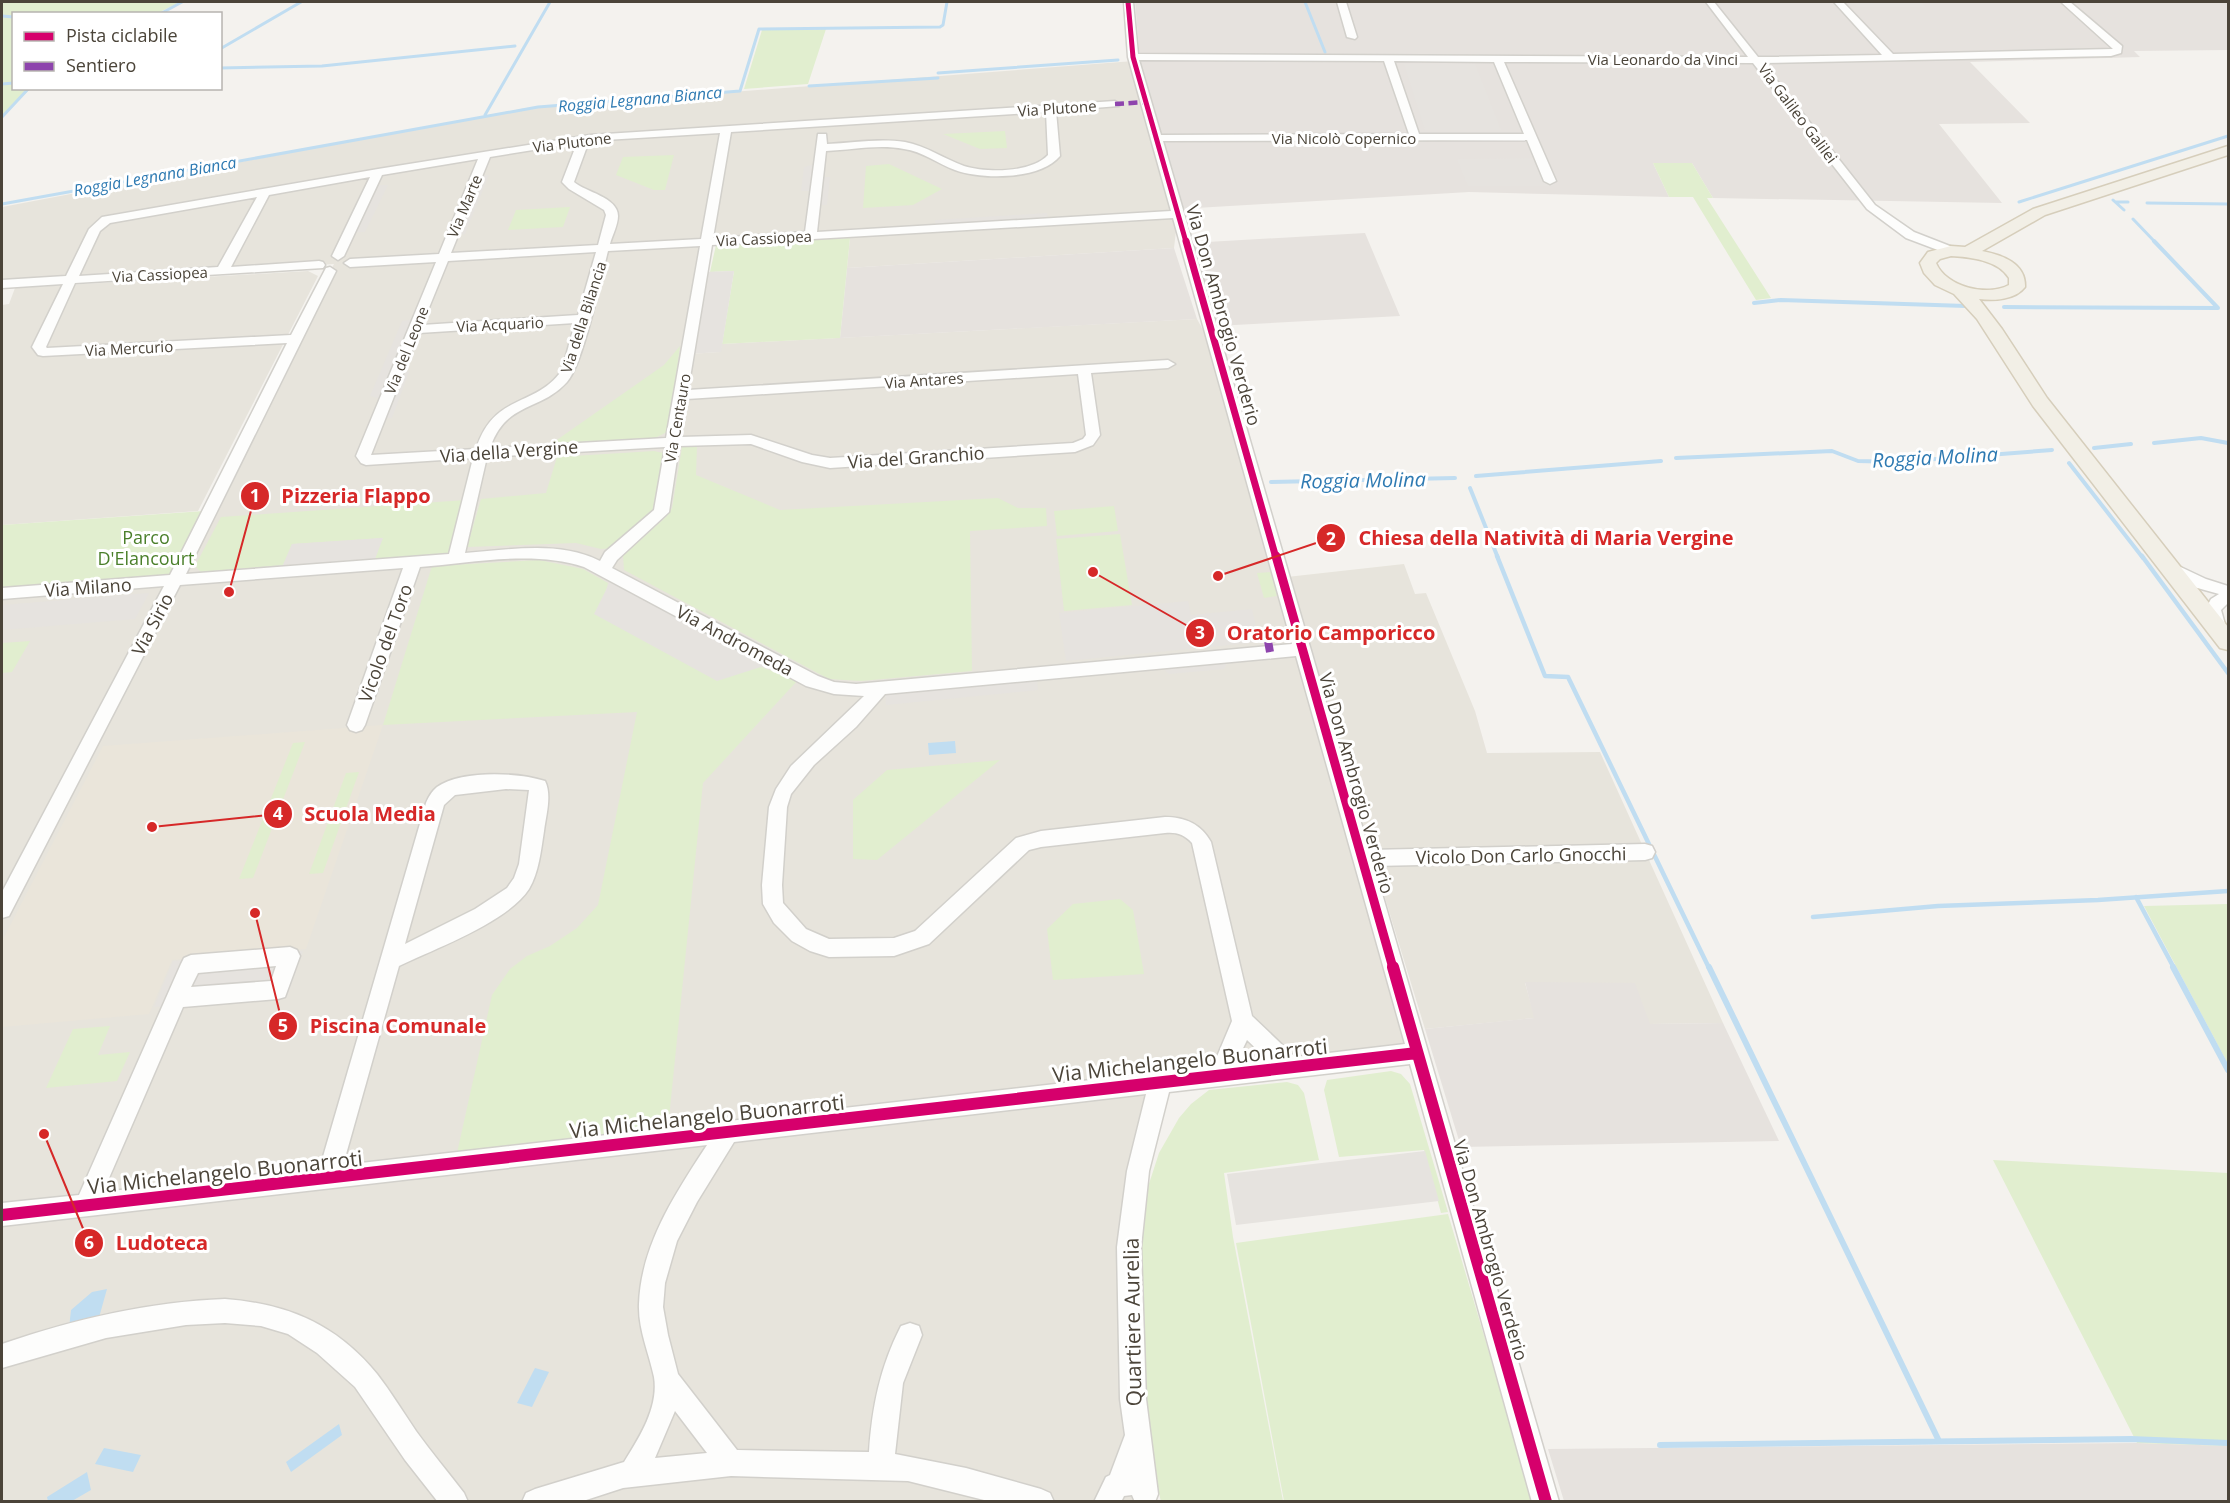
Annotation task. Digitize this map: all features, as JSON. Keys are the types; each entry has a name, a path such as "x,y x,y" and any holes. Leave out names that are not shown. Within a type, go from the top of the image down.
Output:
{"main road":[{"path":"1960,251 2052,208 2229,150"},
{"path":"2005,265 2001,254 2004,243 2015,225"},
{"path":"1960,290 1998,295 2011,292 2018,284 2016,275 2005,265 1992,258 1960,251 1939,253 1929,260 1929,268 1933,275 1960,290 1979,308 2000,336 2040,402 2223,635"},
{"path":"1998,295 1994,308 2000,336"}],"street":[{"name":"Via Don Ambrogio Verderio","path":"1128,2 1133,57 1546,1502"},
{"path":"1341,2 1352,37"},
{"name":"Via Galileo Galilei","path":"1710,2 1871,207 1889,222 1915,238 1960,251"},
{"path":"1838,2 1891,58"},
{"name":"Via Leonardo da Vinci","path":"1133,57 1756,60 2118,51 2117,46 2065,2"},
{"path":"1388,57 1415,137"},
{"path":"1497,58 1550,181"},
{"name":"Via Plutone","path":"71,280 95,229 103,222 378,172 584,139 1114,104"},
{"path":"820,148 904,145 970,171 1033,169 1048,163 1054,156 1051,108"},
{"path":"811,236 823,122"},
{"name":"Via Centauro","path":"602,570 612,556 661,512 726,128"},
{"name":"Via Nicolò Copernico","path":"1156,138 1532,137"},
{"name":"Via della Bilancia","path":"456,558 481,453 490,428 498,419 557,383 566,375 584,319 612,216 611,210 605,204 574,189 568,181 584,139"},
{"name":"Via Marte","path":"442,257 486,154"},
{"path":"338,256 378,172"},
{"path":"223,270 265,192"},
{"name":"Via Cassiopea","path":"350,263 1178,214"},
{"name":"Via Galileo Galilei","path":"1889,222 1902,237 1929,260"},
{"path":"338,256 347,256 350,263 345,268 325,268 328,258 338,256"},
{"name":"Via del Leone","path":"368,441 416,329 442,257"},
{"name":"Via Cassiopea","path":"2,284 223,270 325,268"},
{"name":"Via Sirio","path":"2,910 175,580 296,339 325,268"},
{"name":"Via Mercurio","path":"71,280 39,343 39,348 43,352 296,339"},
{"name":"Via Acquario","path":"416,329 584,319"},
{"name":"Via Antares","path":"681,395 1168,364"},
{"name":"Via del Granchio","path":"673,441 749,438 807,459 830,463 1080,446 1088,442 1093,435 1084,370"},
{"name":"Via della Vergine","path":"368,441 363,456 370,460 673,441"},
{"name":"Via Andromeda","path":"175,580 456,558 554,554 581,560 602,570 818,684 851,690 1302,649"},
{"name":"Vicolo del Toro","path":"356,725 414,561"},
{"path":"2170,567 2200,583 2229,593"},
{"name":"Via Milano","path":"2,593 175,580"},
{"path":"2223,635 2213,609 2229,593"},
{"path":"881,687 858,714 799,769 782,794 778,811 771,895 777,913 795,932 808,941 829,948 884,948 910,943 931,932 1014,850 1023,844 1041,838 1165,825 1179,826 1192,831 1201,842 1243,1021 1291,1067"},
{"path":"328,1179 434,809 440,795 451,789 467,786 520,781 537,786 539,797 525,876 518,891 496,908 391,960"},
{"name":"Vicolo Don Carlo Gnocchi","path":"1362,858 1645,852"},
{"path":"86,1205 191,964 290,956 278,990 177,998"},
{"path":"1220,1074 1232,1051 1243,1021"},
{"name":"Via Michelangelo Buonarroti","path":"2,1215 1418,1053"},
{"name":"Quartiere Aurelia","path":"1146,1498 1135,1421 1128,1288 1129,1247 1138,1171 1160,1082"},
{"path":"631,1474 656,1433 663,1416 667,1380 652,1324 654,1274 671,1227 728,1132"},
{"path":"2,1356 95,1329 168,1315 245,1313 289,1322 313,1335 356,1370 455,1502"},
{"path":"881,1466 885,1404 889,1384 897,1358 910,1335"},
{"path":"667,1380 731,1463"},
{"name":"Quartiere Aurelia","path":"1107,1495 1133,1451 1135,1421"},
{"path":"535,1502 580,1486 631,1474 731,1463 881,1466 930,1472 1044,1501"},
{"path":"1107,1495 1131,1482 1146,1498"}],"shaded area":[{"path":"1135,2 2228,2 2228,50 2134,51 2140,57 1970,62 2030,123 1939,124 2002,203 1713,198 1692,163 1653,163 1669,197 1469,192 1179,209 1141,72"},
{"path":"1853,2 1921,2 1926,7 1858,7"},
{"path":"1134,61 1178,214 1174,248 847,268 850,238 811,236 707,242 688,354 720,352 722,344 1197,319 1220,361 1417,1053 2,1215 2,910 175,580 334,264 2,284 2,207 526,108"},
{"path":"1404,64 1475,64 1501,130 1425,130"},
{"path":"1541,158 1554,186 1468,186 1457,159"},
{"path":"819,163 817,177 830,177 827,205 814,205 815,191 801,191 804,167"},
{"path":"489,175 465,234 452,235 477,176"},
{"path":"372,185 388,185 365,232 349,233"},
{"path":"1047,213 1049,221 936,228 935,220"},
{"path":"1365,233 1400,316 1216,326 1190,243"},
{"path":"1174,248 1197,319 840,338 847,268"},
{"path":"308,271 318,276 198,511 2,525 2,305 9,304 15,288"},
{"path":"734,271 721,352 688,354 702,272"},
{"path":"420,318 399,370 409,372 392,418 378,418 385,400 370,396 402,321"},
{"path":"383,538 375,559 283,565 292,544"},
{"path":"1404,564 1415,594 1426,593 1475,711 1487,753 1600,752 1723,1023 1650,1024 1525,983 1535,1018 1425,1029 1287,577"},
{"path":"613,576 777,662 717,681 594,614"},
{"path":"165,585 2,900 2,597"},
{"path":"149,593 135,619 2,630 2,605"},
{"path":"1188,601 1191,615 1252,609 1260,642 1066,661 1059,613"},
{"path":"1227,663 1224,669 1169,674 1162,668"},
{"path":"1036,673 1038,690 886,705 885,688"},
{"path":"383,725 306,949 172,960 149,1014 2,1027 2,941 103,746"},
{"path":"303,951 287,997 154,1007 173,961"},
{"path":"1525,982 1635,983 1650,1024 1723,1023 1779,1141 1461,1147 1425,1029 1534,1018"},
{"path":"1148,1092 1136,1501 2,1501 2,1225"},
{"path":"1425,1151 1439,1201 1236,1225 1227,1174"},
{"path":"2137,1443 2228,1446 2228,1501 1564,1501 1548,1449"}],"green space":[{"path":"2,2 180,2 160,12 12,12 12,90 29,90 2,118"},
{"path":"826,29 808,84 744,89 762,30"},
{"path":"1005,131 1007,148 980,149 943,134"},
{"path":"674,155 665,190 654,190 616,175 623,157"},
{"path":"1653,163 1692,163 1713,198 1707,198 1771,298 1756,300 1693,197 1669,197"},
{"path":"889,164 942,189 913,205 863,208 866,166"},
{"path":"570,207 563,227 508,230 516,210"},
{"path":"850,238 840,338 722,344 734,271 710,272 716,245"},
{"path":"680,346 669,431 653,439 551,444 664,365"},
{"path":"697,446 696,475 780,510 998,498 1018,508 1046,508 1047,526 970,531 972,671 861,681 829,679 624,570 623,556 666,517 672,508 682,447"},
{"path":"654,451 663,453 652,514 614,548 601,549 576,543 467,547 481,499 546,493 557,457"},
{"path":"466,500 450,553 375,559 382,538 292,544 283,565 201,572 195,566 221,517"},
{"path":"1114,506 1118,531 1057,536 1054,511"},
{"name":"Parco D'Elancourt","path":"204,511 171,579 2,589 2,525"},
{"path":"1120,534 1132,605 1064,611 1056,539"},
{"path":"539,560 583,569 608,583 601,611 798,680 703,783 668,1128 457,1153 492,995 510,969 527,956 550,946 577,928 598,905 637,712 383,725 432,566"},
{"path":"1271,572 1277,596 1264,598 1257,573"},
{"path":"30,641 12,672 2,673 2,643"},
{"path":"305,742 253,878 239,879 293,743"},
{"path":"1000,760 877,860 853,859 853,800 887,770"},
{"path":"359,772 323,873 309,874 346,773"},
{"path":"1120,899 1133,910 1144,974 1053,980 1047,929 1073,904"},
{"path":"2228,904 2228,1064 2144,906"},
{"path":"110,1026 98,1055 130,1052 117,1081 46,1088 73,1029"},
{"path":"1391,1071 1401,1074 1410,1084 1448,1212 1441,1213 1424,1150 1339,1157 1324,1090 1327,1080"},
{"path":"1287,1082 1298,1085 1304,1093 1319,1160 1224,1173 1233,1237 1283,1501 1161,1502 1148,1443 1136,1273 1146,1193 1159,1153 1179,1118 1191,1104 1209,1090"},
{"path":"1993,1160 2228,1173 2228,1446 2137,1443"},
{"path":"1448,1214 1533,1501 1284,1501 1236,1243"}],"water":[{"path":"955,741 956,753 929,755 928,743"},
{"path":"107,1289 98,1321 69,1328 71,1310 92,1292"},
{"path":"535,1368 549,1372 532,1407 517,1403"},
{"path":"339,1424 342,1435 291,1472 286,1462"},
{"path":"104,1448 141,1455 133,1472 95,1464"},
{"path":"87,1472 91,1490 72,1501 48,1501 47,1497"}],"waterway":[{"name":"Roggia Legnana Bianca","path":"164,12 182,2"},
{"name":"Roggia Legnana Bianca","path":"222,48 301,2"},
{"name":"Roggia Legnana Bianca","path":"485,115 550,2"},
{"name":"Roggia Legnana Bianca","path":"2,204 538,107 740,91 759,29 940,27 943,25 947,2"},
{"path":"1305,2 1325,52"},
{"name":"Roggia Legnana Bianca","path":"2,16 12,17"},
{"name":"Roggia Legnana Bianca","path":"222,68 322,66 515,46"},
{"name":"Roggia Legnana Bianca","path":"938,73 1118,60"},
{"name":"Roggia Legnana Bianca","path":"809,86 938,78"},
{"path":"2,84 12,83"},
{"name":"Roggia Legnana Bianca","path":"2,117 27,90"},
{"path":"2019,202 2228,136"},
{"path":"2113,200 2124,210"},
{"path":"2116,202 2128,202"},
{"path":"2147,203 2228,204"},
{"path":"2133,219 2155,242"},
{"path":"2004,307 2218,308 2154,241"},
{"path":"1754,303 1781,300 1966,306"},
{"name":"Roggia Molina","path":"2154,443 2201,438 2228,443"},
{"name":"Roggia Molina","path":"2094,448 2131,444"},
{"name":"Roggia Molina","path":"1676,458 1832,451 1858,461 1897,462 2052,450"},
{"name":"Roggia Molina","path":"1476,476 1661,461"},
{"path":"2069,463 2143,558"},
{"name":"Roggia Molina","path":"1271,482 1455,478"},
{"path":"1470,488 1498,558"},
{"path":"1497,556 1545,676 1568,677 1709,968"},
{"path":"2142,556 2228,673"},
{"path":"2136,897 2228,891"},
{"path":"1813,917 1938,906 2136,897"},
{"path":"2136,897 2174,968"},
{"path":"1709,967 1939,1441"},
{"path":"2173,967 2228,1070"},
{"path":"1660,1445 2131,1439 2228,1443"}],"marked path":[{"path":"1115,104 1146,102"},
{"path":"1268,641 1270,652"}],"cycle path":[{"path":"1128,2 1133,57 1546,1502"},
{"path":"2,1215 1417,1053"}],"place":[{"name":"Oratorio Camporicco","path":"1093,572"},
{"name":"Chiesa della Natività di Maria Vergine","path":"1218,576"},
{"name":"Pizzeria Flappo","path":"229,592"},
{"name":"Scuola Media","path":"152,827"},
{"name":"Piscina Comunale","path":"255,913"},
{"name":"Ludoteca","path":"44,1134"}]}
